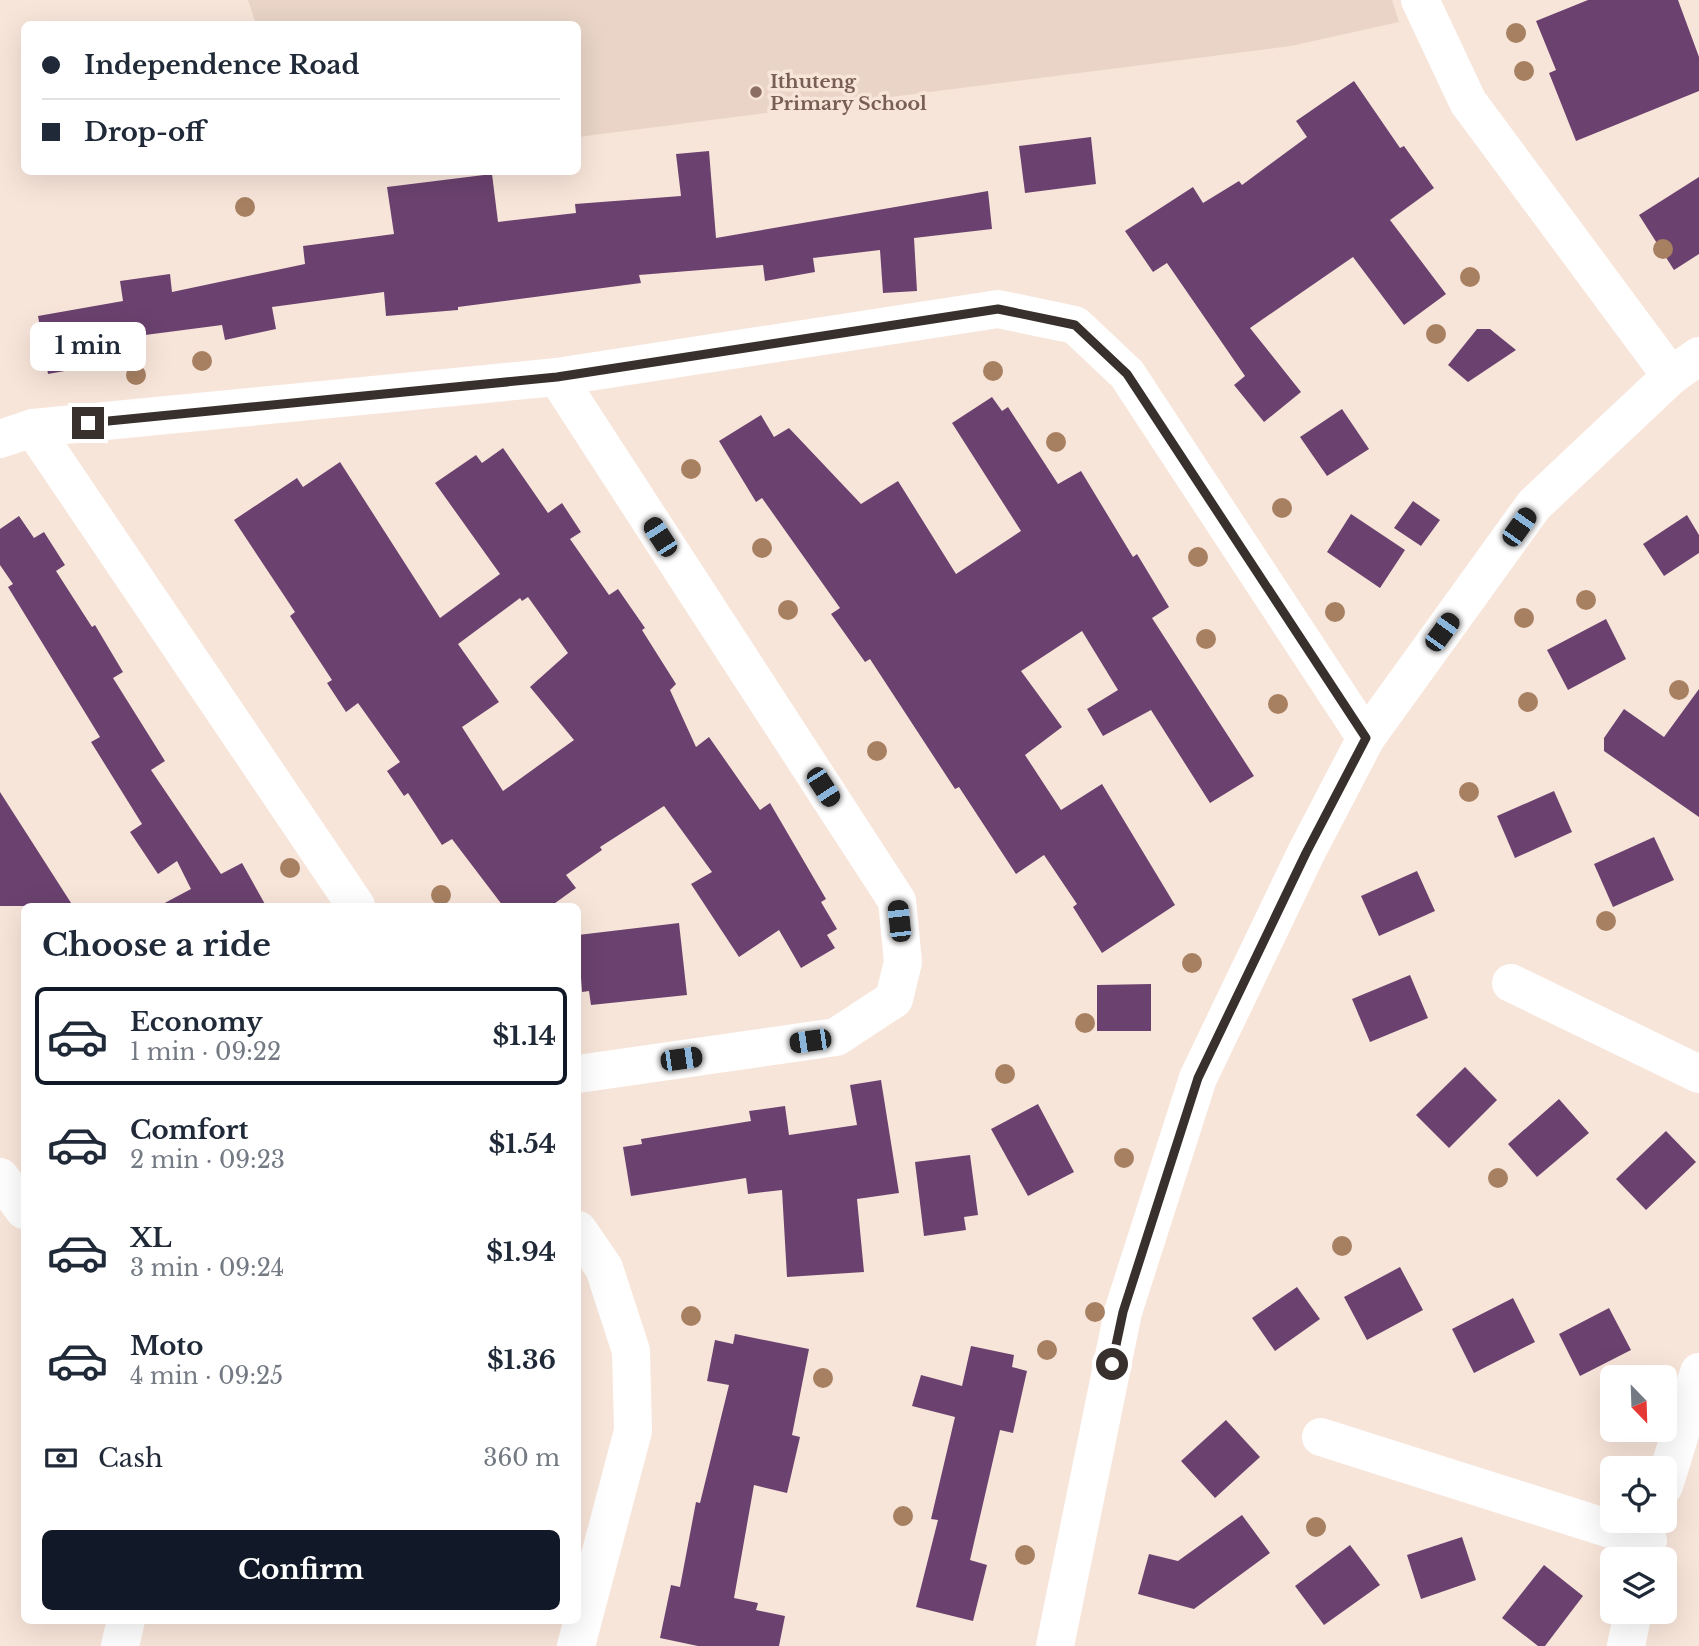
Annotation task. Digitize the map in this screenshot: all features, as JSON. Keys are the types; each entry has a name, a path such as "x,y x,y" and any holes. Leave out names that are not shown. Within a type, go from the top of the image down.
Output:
{"street":[{"path":"1055,1646 1123,1312 1198,1078 1306,853 1366,738 1534,505 1685,366 1468,102 1425,1"},
{"path":"354,903 16,434 557,377 998,309 1075,325 1127,374 1366,738"},
{"path":"557,377 897,901 903,962 894,999 836,1037 581,1074"},
{"path":"1511,983 1699,1074"},
{"path":"0,1177 21,1206"},
{"path":"576,1646 633,1432 631,1351 604,1268 581,1234"},
{"path":"1673,1456 1699,1372"},
{"path":"1321,1437 1648,1540"},
{"path":"120,1646 125,1624"},
{"path":"1626,1646 1631,1624"}],"shaded area":[{"name":"Ithuteng Primary School","path":"248,0 1392,0 1399,22 1291,46 581,137 581,21 255,21"}],"building":[{"path":"1588,0 1678,0 1699,57 1699,91 1576,141 1549,73 1556,70 1536,21"},
{"path":"1354,81 1400,148 1404,146 1434,188 1390,220 1446,294 1404,325 1353,257 1250,328 1301,392 1264,422 1234,385 1245,376 1167,263 1153,272 1125,231 1193,187 1203,203 1239,181 1242,185 1307,137 1296,121"},
{"path":"1091,137 1096,184 1025,193 1019,146"},
{"path":"709,151 716,238 988,191 992,229 914,238 917,291 883,293 880,250 813,258 815,272 765,281 763,265 639,275 641,283 458,307 458,310 386,316 384,292 272,307 276,329 225,340 222,325 99,341 104,364 48,374 38,316 123,301 120,281 170,274 172,292 305,264 303,246 394,234 387,187 492,175 498,222 576,213 575,204 681,196 676,154"},
{"path":"1699,177 1699,254 1674,270 1639,215"},
{"path":"1477,329 1490,329 1516,350 1468,382 1448,365"},
{"path":"992,397 1002,411 1008,407 1058,484 1081,471 1133,557 1137,554 1169,607 1152,618 1254,776 1210,803 1151,710 1103,736 1087,709 1118,690 1082,631 1021,671 1062,727 1025,755 1061,810 1102,784 1175,905 1102,953 1073,907 1077,904 1044,855 1016,874 959,787 955,789 870,659 865,662 831,614 840,608 762,498 756,502 719,441 761,415 774,437 789,428 861,504 898,481 956,574 1021,531 952,423"},
{"path":"1342,409 1369,449 1327,476 1300,437"},
{"path":"503,448 548,513 562,503 581,532 570,539 609,595 618,589 645,628 642,630 676,684 670,690 696,747 709,737 760,810 770,803 826,899 821,902 837,929 827,935 835,948 801,968 779,930 739,957 691,884 712,872 664,806 600,847 602,850 566,875 576,888 555,903 501,903 452,839 442,845 408,793 404,796 387,771 400,762 358,703 346,712 327,683 332,680 290,616 295,612 234,520 297,478 303,487 340,462 440,618 500,574 435,483 476,455 482,463","holes":["528,597 568,653 530,687 574,740 503,791 462,727 499,702 458,644 520,598 522,601"]},
{"path":"1413,501 1440,520 1421,546 1394,528"},
{"path":"1351,514 1405,550 1380,588 1327,552"},
{"path":"1687,515 1699,535 1699,553 1664,576 1643,544"},
{"path":"19,516 34,538 44,532 65,565 56,571 92,627 95,625 123,672 113,678 165,761 151,770 221,874 242,863 264,903 165,903 191,889 177,861 158,874 130,832 142,824 91,742 100,737 8,587 13,584 0,565 0,529"},
{"path":"1606,619 1626,659 1568,690 1547,650"},
{"path":"1699,689 1699,817 1604,751 1604,738 1624,709 1664,737"},
{"path":"1554,791 1572,832 1515,858 1497,816"},
{"path":"0,792 71,903 21,903 21,906 0,906"},
{"path":"1654,837 1674,880 1613,907 1594,864"},
{"path":"1417,871 1435,911 1379,936 1361,896"},
{"path":"679,923 687,995 591,1005 589,991 582,992 581,935"},
{"path":"1410,975 1428,1018 1370,1042 1352,999"},
{"path":"1151,984 1151,1031 1097,1031 1097,985"},
{"path":"1465,1067 1497,1100 1449,1148 1416,1115"},
{"path":"881,1080 899,1193 857,1199 864,1272 787,1277 782,1190 748,1194 746,1178 631,1196 623,1147 642,1144 641,1139 751,1121 749,1111 785,1106 789,1135 857,1125 850,1085"},
{"path":"1559,1099 1589,1133 1537,1177 1508,1144"},
{"path":"1038,1104 1074,1172 1028,1196 991,1129"},
{"path":"1666,1131 1696,1162 1646,1210 1616,1179"},
{"path":"970,1155 978,1215 964,1217 966,1230 924,1236 915,1162"},
{"path":"1400,1267 1423,1310 1367,1340 1344,1297"},
{"path":"1297,1287 1320,1319 1275,1351 1252,1318"},
{"path":"1513,1298 1535,1342 1474,1373 1452,1329"},
{"path":"1609,1308 1631,1350 1580,1376 1559,1334"},
{"path":"735,1334 809,1349 792,1435 800,1437 787,1493 754,1485 734,1598 758,1603 756,1610 785,1616 779,1646 698,1646 660,1638 671,1585 680,1587 696,1502 700,1503 729,1385 707,1381 715,1340 733,1344"},
{"path":"971,1346 1014,1355 1012,1367 1027,1371 1013,1433 1000,1430 970,1560 987,1565 973,1621 916,1607 938,1520 931,1519 955,1417 912,1406 921,1375 962,1386"},
{"path":"1226,1420 1260,1457 1215,1498 1181,1461"},
{"path":"1242,1515 1270,1553 1194,1609 1138,1594 1149,1554 1178,1561"},
{"path":"1462,1537 1476,1580 1421,1599 1407,1555"},
{"path":"1350,1545 1380,1585 1324,1625 1295,1586"},
{"path":"1544,1565 1583,1596 1545,1646 1538,1646 1502,1618"}],"place":[{"name":"Ithuteng Primary School","path":"756,92"}],"route":[{"path":"88,423 557,377 998,309 1075,325 1127,374 1366,738 1306,853 1198,1078 1123,1312 1112,1364"}]}
